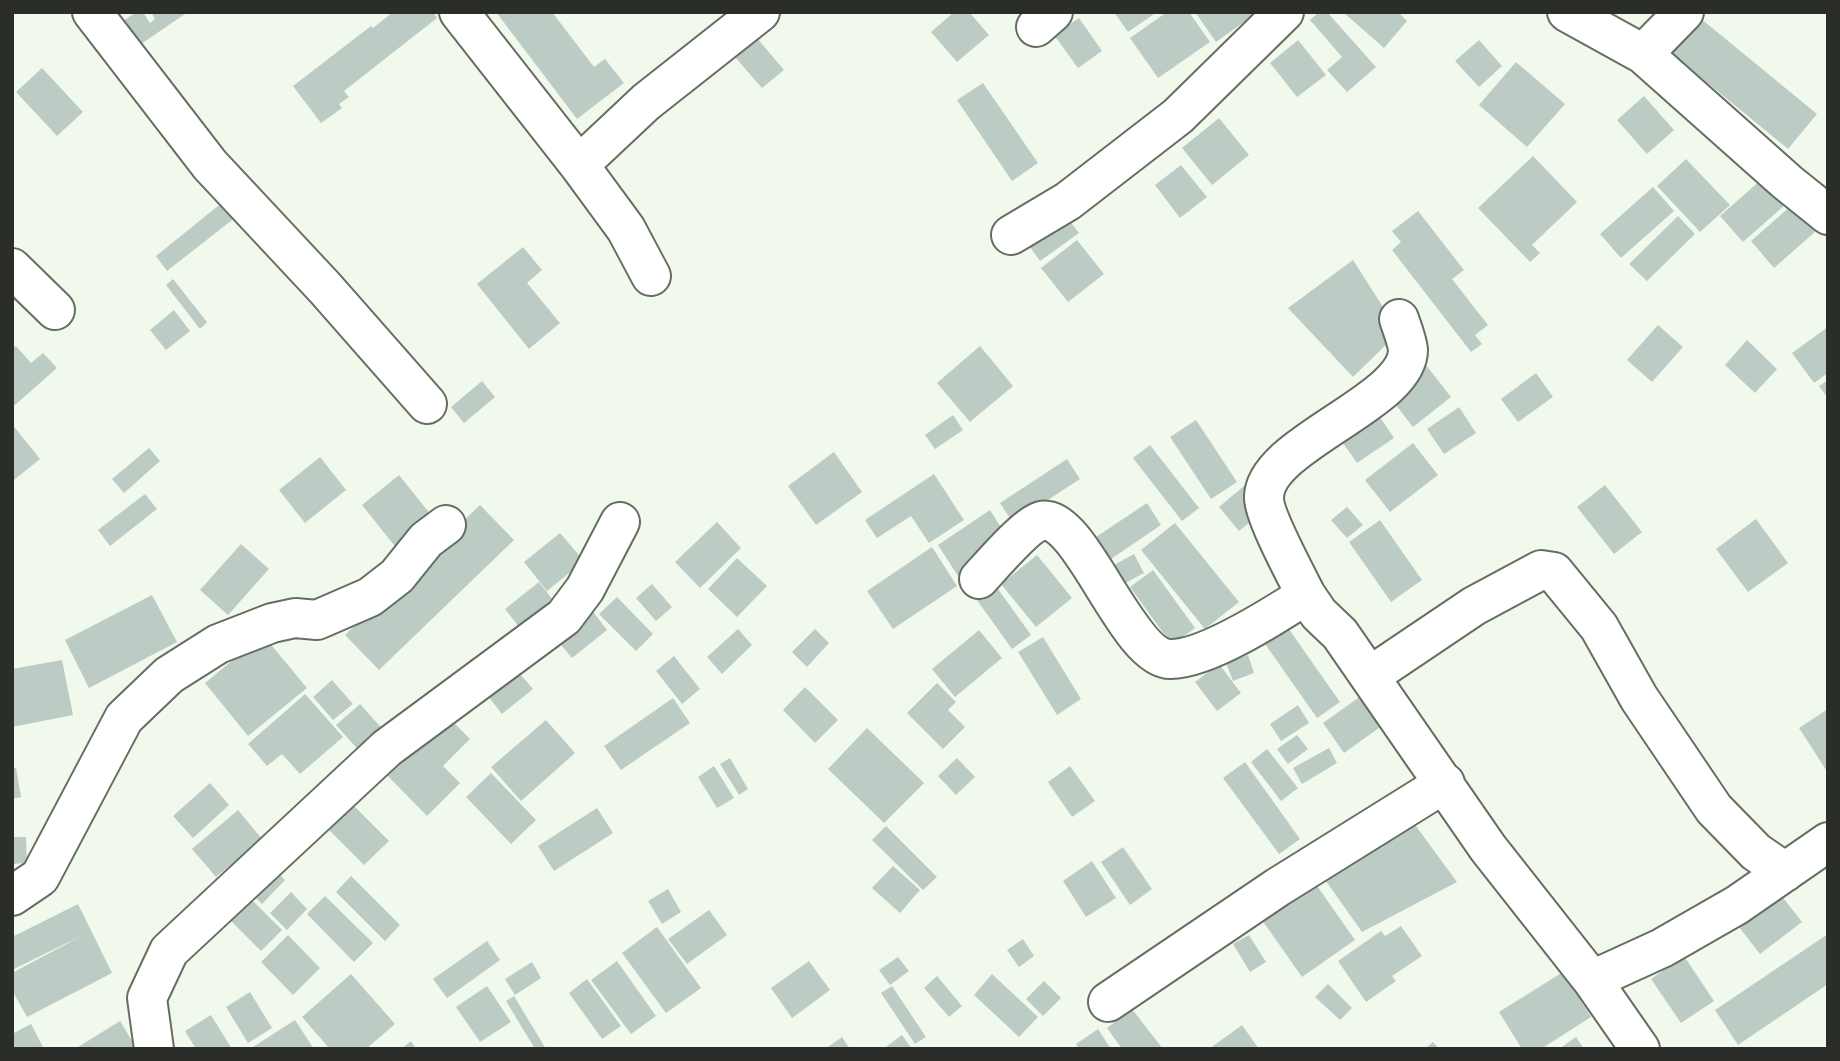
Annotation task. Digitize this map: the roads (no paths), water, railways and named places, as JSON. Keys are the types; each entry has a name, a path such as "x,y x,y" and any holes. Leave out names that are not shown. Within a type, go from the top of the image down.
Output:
{"street":[{"path":"92,12 210,165 326,288 427,404"},
{"path":"459,12 626,229 651,276"},
{"path":"579,165 646,102 760,12"},
{"path":"1011,235 1068,201 1178,116 1284,12"},
{"path":"1567,12 1643,54 1787,183 1828,215"},
{"path":"1643,54 1684,12"},
{"path":"12,268 55,310"},
{"path":"1399,319 1408,350 1401,371 1380,391 1283,463 1266,484 1264,500 1306,595 1319,614 1340,634 1489,848 1592,980 1640,1049"},
{"path":"979,579 1029,528 1040,521 1051,520 1060,525 1094,569 1148,650 1169,659 1188,657 1235,637 1306,595"},
{"path":"154,1049 147,998 169,951 387,748 564,617 585,589 620,522"},
{"path":"12,896 40,877 124,718 169,676 218,645 272,623 295,618 317,620 370,597 397,576 426,540 446,525"},
{"path":"1370,676 1474,606 1541,570 1554,572 1599,627 1639,698 1714,809 1756,852 1785,872"},
{"path":"1108,1002 1278,887 1444,783"},
{"path":"1592,980 1683,936 1737,905 1828,842"}]}
